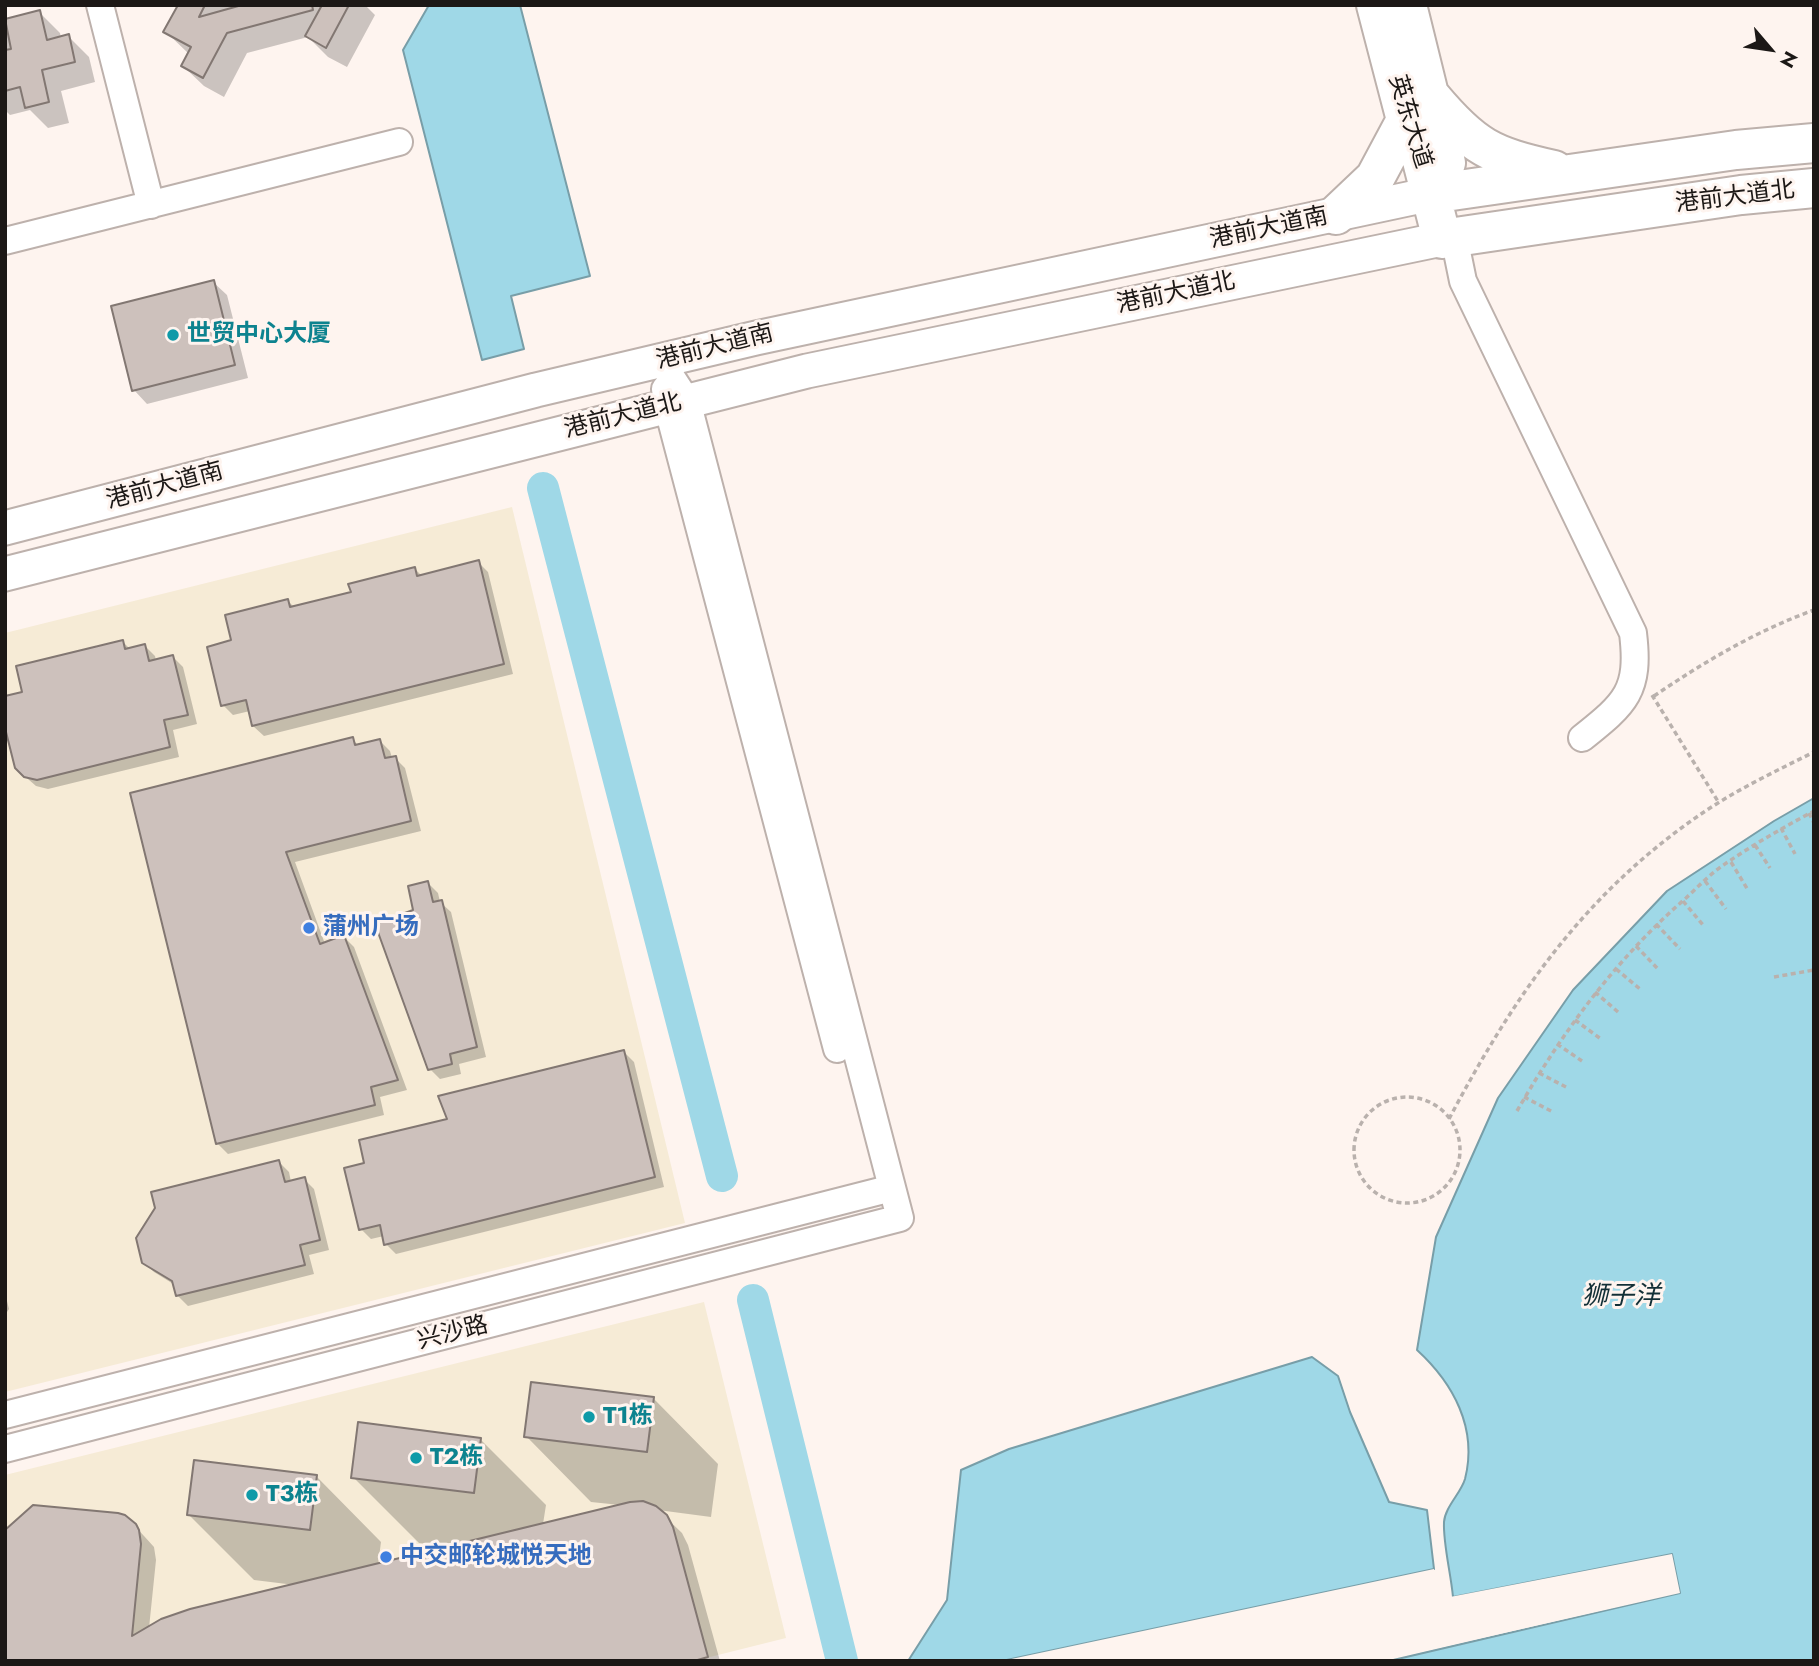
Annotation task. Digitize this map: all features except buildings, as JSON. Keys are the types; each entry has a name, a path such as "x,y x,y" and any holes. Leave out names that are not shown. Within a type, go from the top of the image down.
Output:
{"highway":[{"name":"英东大道","path":"1376,5 1417,106"},
{"name":"英东大道","path":"1407,5 1420,153 1442,193 1453,237"},
{"path":"1336,215 1375,178 1417,106 1458,128 1479,145 1518,162 1573,174"},
{"name":"港前大道北","path":"1442,193 1736,150 1814,143"},
{"path":"1610,168 1612,213"},
{"name":"港前大道北","path":"1453,237 1741,195 1814,188"}],"main road":[{"name":"港前大道南","path":"5,528 536,390 820,323 1442,193"},
{"path":"1275,227 1284,271"},
{"name":"港前大道北","path":"545,436 807,371 1453,237"},
{"name":"港前大道南","path":"5,574 545,436"}],"street":[{"path":"100,5 151,205"},
{"path":"5,241 399,142"},
{"path":"1453,237 1463,281 1633,633 1642,691 1630,690 1614,710 1582,738"},
{"path":"661,361 677,403 884,1190"},
{"name":"兴沙路","path":"5,1415 884,1190 892,1221 5,1449"}],"path":[{"path":"1719,803 1642,691 1793,617 1814,610"},
{"path":"1449,1119 1485,1050 1513,1006 1581,919 1660,845 1719,803 1814,752"},
{"path":"1517,1111 1557,1044 1595,992 1656,924 1730,861 1781,828 1811,812 1814,823"},
{"path":"1781,828 1796,854"},
{"path":"1755,845 1770,868"},
{"path":"1730,861 1748,890"},
{"path":"1705,881 1726,909"},
{"path":"1683,901 1703,925"},
{"path":"1656,924 1680,949"},
{"path":"1636,946 1658,970"},
{"path":"1616,969 1640,989"},
{"path":"1774,977 1814,970"},
{"path":"1595,992 1618,1012"},
{"path":"1575,1020 1601,1039"},
{"path":"1557,1044 1583,1061"},
{"path":"1539,1073 1566,1087"},
{"path":"1410,1097 1427,1101 1441,1109 1449,1119 1458,1138 1460,1155 1455,1171 1445,1186 1431,1197 1413,1203 1395,1202 1378,1195 1365,1183 1356,1167 1353,1149 1357,1131 1365,1116 1378,1105 1394,1098 1410,1097"},
{"path":"1524,1097 1553,1112"}],"shaded area":[{"name":"蒲州广场","path":"512,507 685,1223 5,1392 5,633"},
{"name":"中交邮轮城悦天地","path":"704,1302 786,1638 694,1661 5,1661 5,1475"}],"water":[{"path":"429,5 520,5 590,276 511,296 524,349 482,360 403,50"},
{"name":"狮子洋","path":"1814,798 1814,1661 1389,1661 1680,1593 1672,1554 1453,1597 1444,1522 1447,1511 1465,1479 1468,1442 1465,1424 1451,1392 1442,1377 1417,1350 1436,1237 1498,1098 1573,990 1667,891"},
{"path":"1312,1357 1338,1376 1350,1412 1389,1502 1427,1510 1434,1569 1002,1661 908,1661 947,1600 961,1470 1009,1449"}],"pier":[{"path":"1672,1554 1680,1593 1385,1660 1676,1591 1669,1558 1454,1600 1450,1597"},
{"path":"1434,1569 1434,1573 1018,1661 1002,1661"}],"waterway":[{"path":"543,488 722,1176"},
{"path":"753,1300 842,1661"}],"place":[{"name":"世贸中心大厦","path":"173,335"},
{"name":"蒲州广场","path":"309,928"},
{"name":"T1栋","path":"589,1417"},
{"name":"T2栋","path":"416,1458"},
{"name":"T3栋","path":"252,1495"},
{"name":"中交邮轮城悦天地","path":"386,1557"}]}
